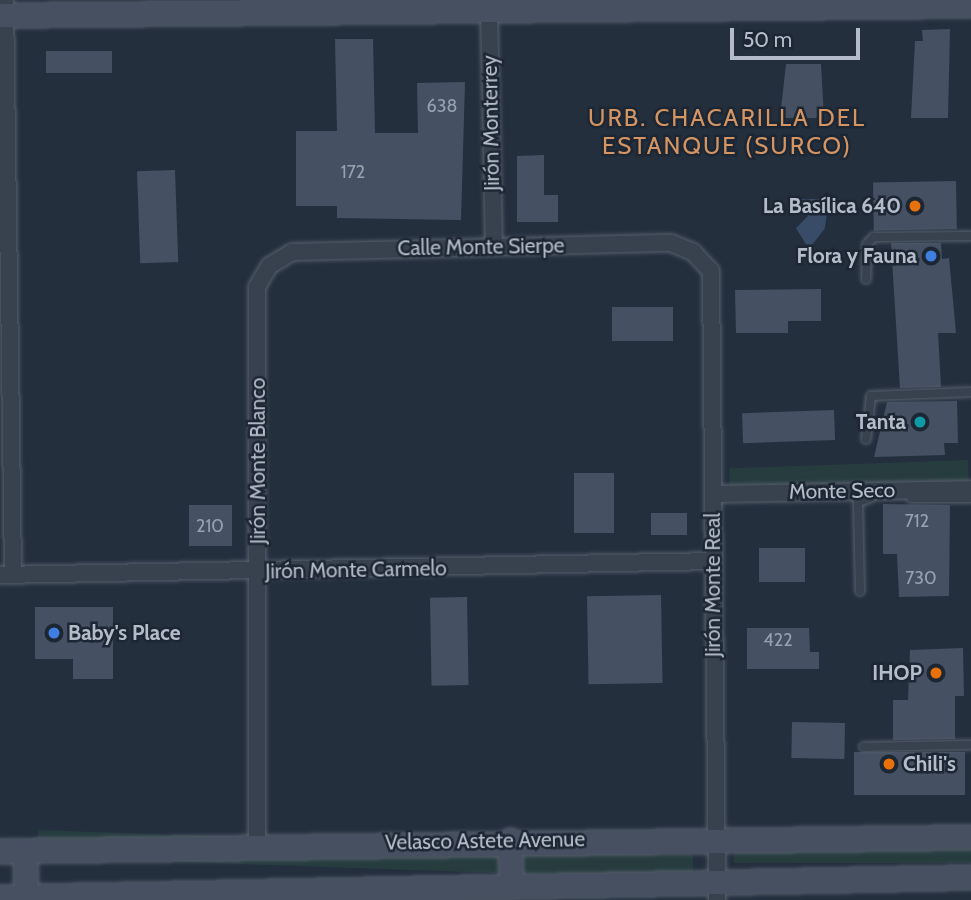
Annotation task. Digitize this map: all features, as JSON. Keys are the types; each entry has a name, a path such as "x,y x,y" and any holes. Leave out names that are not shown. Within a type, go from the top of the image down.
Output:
{"main road":[{"path":"3,10 489,5 971,5"},
{"name":"Velasco Astete Avenue","path":"0,852 510,840 971,837"},
{"path":"510,840 511,887"},
{"path":"25,851 26,897"},
{"path":"0,897 263,896 511,887 717,891 971,877"}],"street":[{"name":"Jirón Monterrey","path":"489,5 494,246"},
{"path":"3,10 7,575"},
{"name":"Calle Monte Sierpe","path":"257,287 269,266 292,252 671,243 693,252 711,271"},
{"name":"Jirón Monte Real","path":"711,271 717,891"},
{"name":"Jirón Monte Blanco","path":"257,287 257,845"},
{"name":"Monte Seco","path":"713,494 971,489"},
{"name":"Jirón Monte Carmelo","path":"7,575 258,573 713,561"}],"lane":[{"path":"866,279 867,244 874,237 971,236"},
{"path":"866,439 871,396 971,392"},
{"path":"860,591 861,499 971,498"},
{"path":"864,747 971,745"}],"green space":[{"path":"968,460 969,489 730,497 729,468"},
{"path":"38,830 500,846 499,873 37,857"},
{"path":"734,846 971,846 971,863 734,863"},
{"path":"524,853 693,855 693,873 523,874"}],"water":[{"path":"800,199 820,199 827,210 825,228 809,249 796,228 808,216"}],"building":[{"path":"950,29 948,118 911,118 915,41 923,41 922,30"},
{"path":"335,39 373,39 375,133 418,133 417,83 465,82 461,220 337,218 337,206 296,206 296,131 337,131"},
{"path":"46,51 112,51 112,73 46,73"},
{"path":"786,64 821,64 824,118 780,118"},
{"path":"544,155 544,195 558,195 558,222 517,222 517,156"},
{"path":"175,170 178,262 140,263 137,171"},
{"name":"La Basílica 640","path":"956,181 957,229 874,230 873,182"},
{"path":"891,243 941,243 942,259 949,258 956,333 938,333 941,387 900,388"},
{"path":"821,289 821,321 788,321 788,333 736,333 735,290"},
{"path":"612,307 673,307 673,341 612,341"},
{"name":"Tanta","path":"957,401 958,443 944,443 945,455 874,457 887,402"},
{"path":"834,410 835,440 743,443 742,413"},
{"path":"574,473 614,473 614,533 574,533"},
{"path":"883,504 950,505 949,596 899,597 897,554 883,554"},
{"path":"189,505 232,505 232,546 189,546"},
{"path":"651,513 687,513 687,535 651,535"},
{"path":"759,548 805,548 805,582 759,582"},
{"path":"661,595 663,683 589,684 587,596"},
{"path":"467,597 469,685 432,686 430,598"},
{"path":"35,607 113,607 113,679 73,679 73,659 35,659"},
{"path":"747,628 809,628 810,652 819,652 819,669 747,669"},
{"path":"963,648 964,696 955,696 955,739 893,740 893,700 908,700 910,650"},
{"path":"792,722 845,723 844,759 791,758"},
{"name":"Chili's","path":"854,752 965,752 965,795 854,795"}],"place":[{"name":"La Basílica 640","path":"915,206"},
{"name":"Flora y Fauna","path":"931,256"},
{"name":"Tanta","path":"920,422"},
{"name":"Baby's Place","path":"54,633"},
{"name":"IHOP","path":"936,673"},
{"name":"Chili's","path":"889,764"}],"district":[{"name":"URB. CHACARILLA DEL ESTANQUE (SURCO)","path":"727,132"}]}
